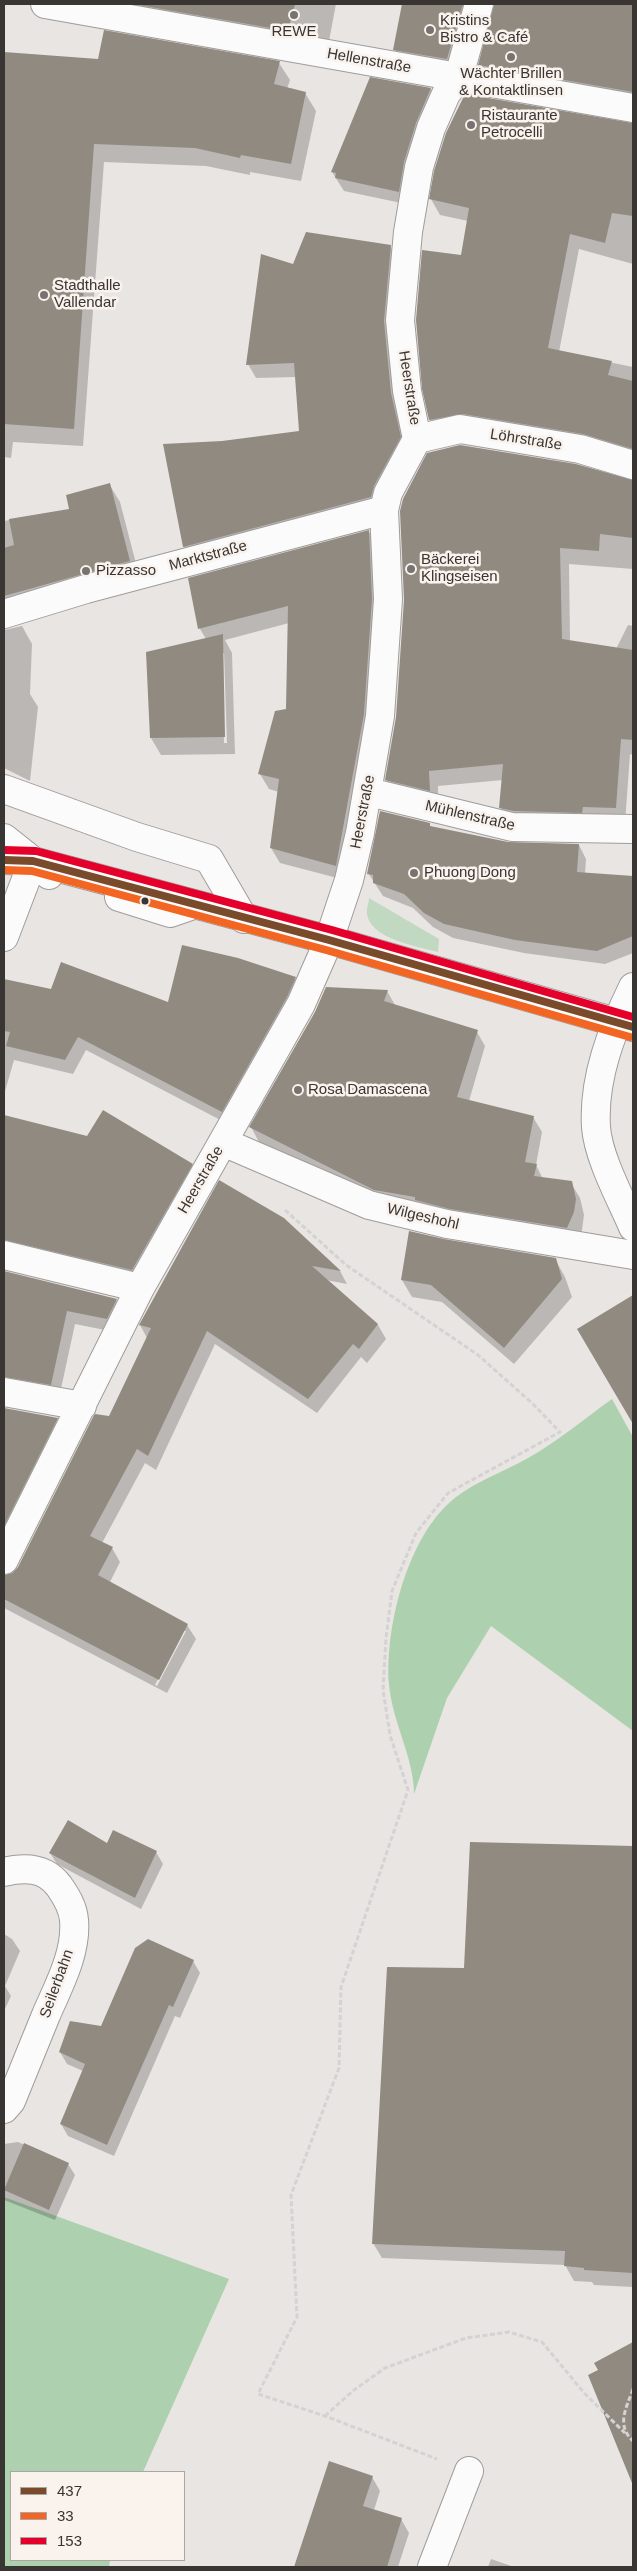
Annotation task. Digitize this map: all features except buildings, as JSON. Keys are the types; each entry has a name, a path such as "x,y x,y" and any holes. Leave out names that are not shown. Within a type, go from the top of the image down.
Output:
{"street":[{"name":"Hellenstraße","path":"45,4 633,108"},
{"name":"Heerstraße","path":"4,1560 140,1288 301,1004 330,940 349,880 369,792 380,716 388,598 384,510 388,493 417,439 407,391 400,320 408,232 419,167 431,128 446,94 459,76 479,4"},
{"name":"Löhrstraße","path":"417,439 460,429 580,449 633,464"},
{"name":"Marktstraße","path":"4,614 86,589 384,510"},
{"path":"4,788 137,837 209,859 244,919"},
{"name":"Mühlenstraße","path":"369,792 512,827 633,829"},
{"path":"4,838 33,861"},
{"path":"4,860 33,861 244,919 330,940 625,1024"},
{"path":"4,937 33,861"},
{"path":"633,987 625,1024 598,1082 596,1128 607,1166 633,1227"},
{"name":"Wilgeshohl","path":"223,1142 369,1205 447,1224 633,1255"},
{"path":"4,1255 140,1288"},
{"path":"4,1392 82,1406"},
{"name":"Seilerbahn","path":"4,1872 26,1868 45,1873 56,1882 68,1898 74,1920 74,1936 66,1967 11,2101 4,2110"},
{"path":"432,2567 469,2471"}],"path":[{"path":"279,1207 346,1265 478,1355 534,1404 560,1432 448,1493 416,1533 392,1591 386,1638 383,1690 390,1735 408,1790 341,1987 339,2068 291,2195 297,2316 258,2394 325,2416 469,2471"},
{"path":"325,2416 354,2390 386,2368 466,2338 509,2332 542,2342 585,2394 633,2441"},
{"path":"625,2433 623,2417 633,2389"}],"green space":[{"path":"369,898 439,939 438,952 396,940 377,930 370,923 367,914"},
{"path":"612,1399 633,1437 633,1731 491,1626 447,1698 414,1794 411,1767 391,1698 389,1662 395,1613 401,1589 420,1542 433,1522 455,1498 475,1485 539,1452"},
{"path":"4,2197 229,2279 143,2471 10,2471 10,2561 110,2561 109,2567 4,2567"}],"transit line":[{"name":"153","path":"4,850 36,851 332,930 633,1017"},
{"name":"437","path":"4,860 33,861 329,940 633,1027"},
{"name":"33","path":"4,870 32,871 326,950 630,1037"}],"place":[{"name":"REWE","path":"294,15"},
{"name":"Kristins Bistro & Café","path":"430,30"},
{"name":"Wächter Brillen & Kontaktlinsen","path":"511,57"},
{"name":"Ristaurante Petrocelli","path":"471,125"},
{"name":"Stadthalle Vallendar","path":"44,295"},
{"name":"Bäckerei Klingseisen","path":"411,569"},
{"name":"Pizzasso","path":"86,571"},
{"name":"Phuong Dong","path":"414,873"},
{"name":"Rosa Damascena","path":"298,1090"}]}
